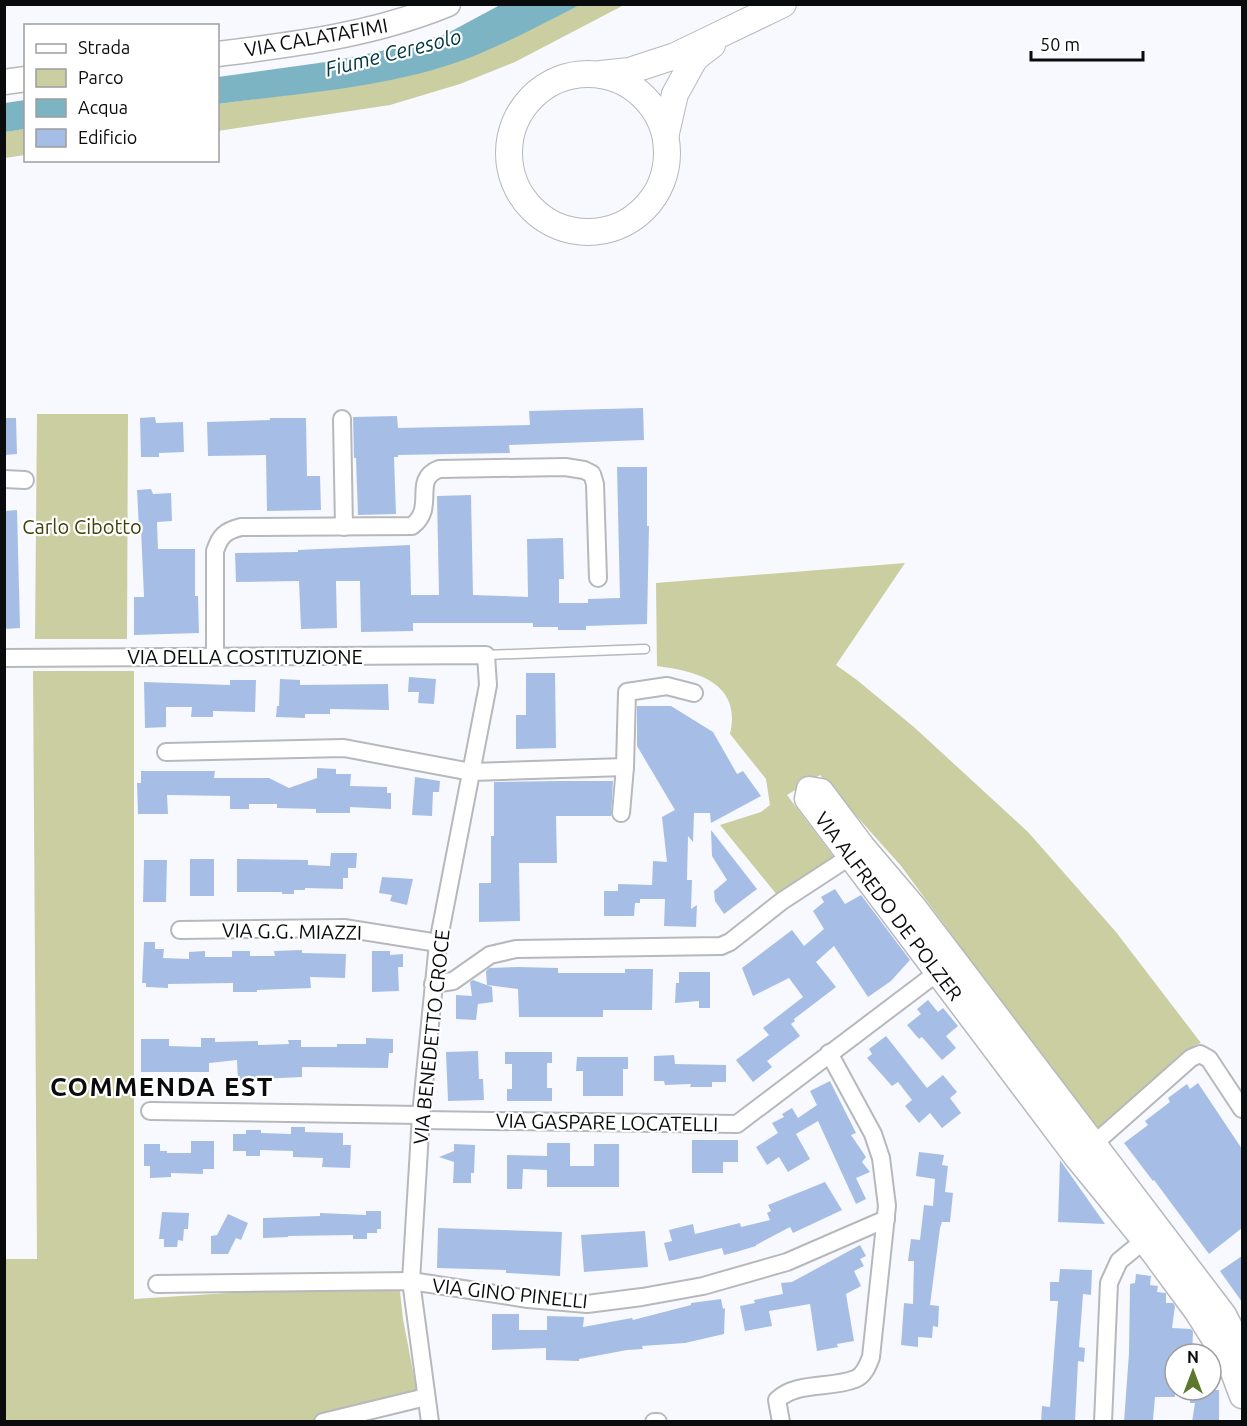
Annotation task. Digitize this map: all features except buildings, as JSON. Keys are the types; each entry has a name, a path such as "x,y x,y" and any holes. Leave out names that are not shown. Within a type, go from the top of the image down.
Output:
{"main road":[{"path":"739,26 695,58 675,94 666,133 668,160 661,186 646,208 624,225 598,232 571,231 546,221 526,203 513,180 508,153 513,127 526,103 546,85 571,75 629,71 675,56 783,4"},
{"path":"598,74 621,80 641,93 656,111 666,133"}],"street":[{"name":"VIA CALATAFIMI","path":"219,54 350,35 422,15 448,4"},
{"path":"4,82 24,79"},
{"path":"342,419 344,527"},
{"path":"216,656 215,551 220,537 227,531 240,527 412,526 420,520 424,513 425,480 430,472 439,468 565,467 584,470 592,474 595,484 598,578"},
{"path":"4,479 25,480"},
{"name":"VIA DELLA COSTITUZIONE","path":"4,658 486,655"},
{"name":"VIA BENEDETTO CROCE","path":"430,1422 411,1281 421,1117 432,984 488,685 486,655"},
{"path":"621,813 627,692 667,686 694,693"},
{"path":"166,752 344,748 471,772 625,766"},
{"path":"432,984 453,981 490,955 516,949 721,946 730,942 782,901 857,852"},
{"name":"VIA ALFREDO DE POLZER","path":"857,852 914,907 946,965 1151,1235 1224,1315 1242,1350"},
{"name":"VIA G.G. MIAZZI","path":"180,930 344,928 438,943"},
{"name":"VIA GASPARE LOCATELLI","path":"150,1111 737,1124 946,965"},
{"path":"781,1422 777,1400 783,1394 797,1389 856,1379 867,1369 871,1357 887,1206 881,1158 873,1134 829,1053"},
{"path":"1085,1151 1191,1058 1200,1054 1209,1059 1242,1109"},
{"name":"VIA GINO PINELLI","path":"157,1284 411,1281 528,1299 586,1304 703,1286 787,1262 886,1219"},
{"path":"1102,1422 1109,1283 1119,1261 1151,1235"},
{"name":"VIA ALFREDO DE POLZER","path":"1151,1235 1230,1364 1242,1396"},
{"path":"323,1422 426,1397"}],"lane":[{"path":"486,655 645,649"}],"green space":[{"path":"580,5 624,5 515,62 460,84 390,105 219,131 219,104 363,85 508,40"},
{"path":"24,129 24,155 5,158 4,132"},
{"name":"Carlo Cibotto","path":"37,414 128,414 127,639 35,639"},
{"path":"905,563 836,665 915,728 1028,832 1116,932 1201,1043 1195,1045 1096,1130 901,866 820,775 787,795 836,860 777,895 720,825 761,812 770,805 766,779 730,734 732,717 723,691 701,676 657,666 656,583"},
{"path":"33,671 134,671 134,1299 399,1282 403,1319 419,1403 347,1421 5,1422 5,1259 37,1259"}],"water":[{"name":"Fiume Ceresolo","path":"500,5 580,5 497,46 439,68 376,83 219,104 219,77 333,61 405,46 446,34"},
{"path":"24,100 24,129 5,132 5,103"}],"district":[{"name":"COMMENDA EST","path":"162,1086"}]}
